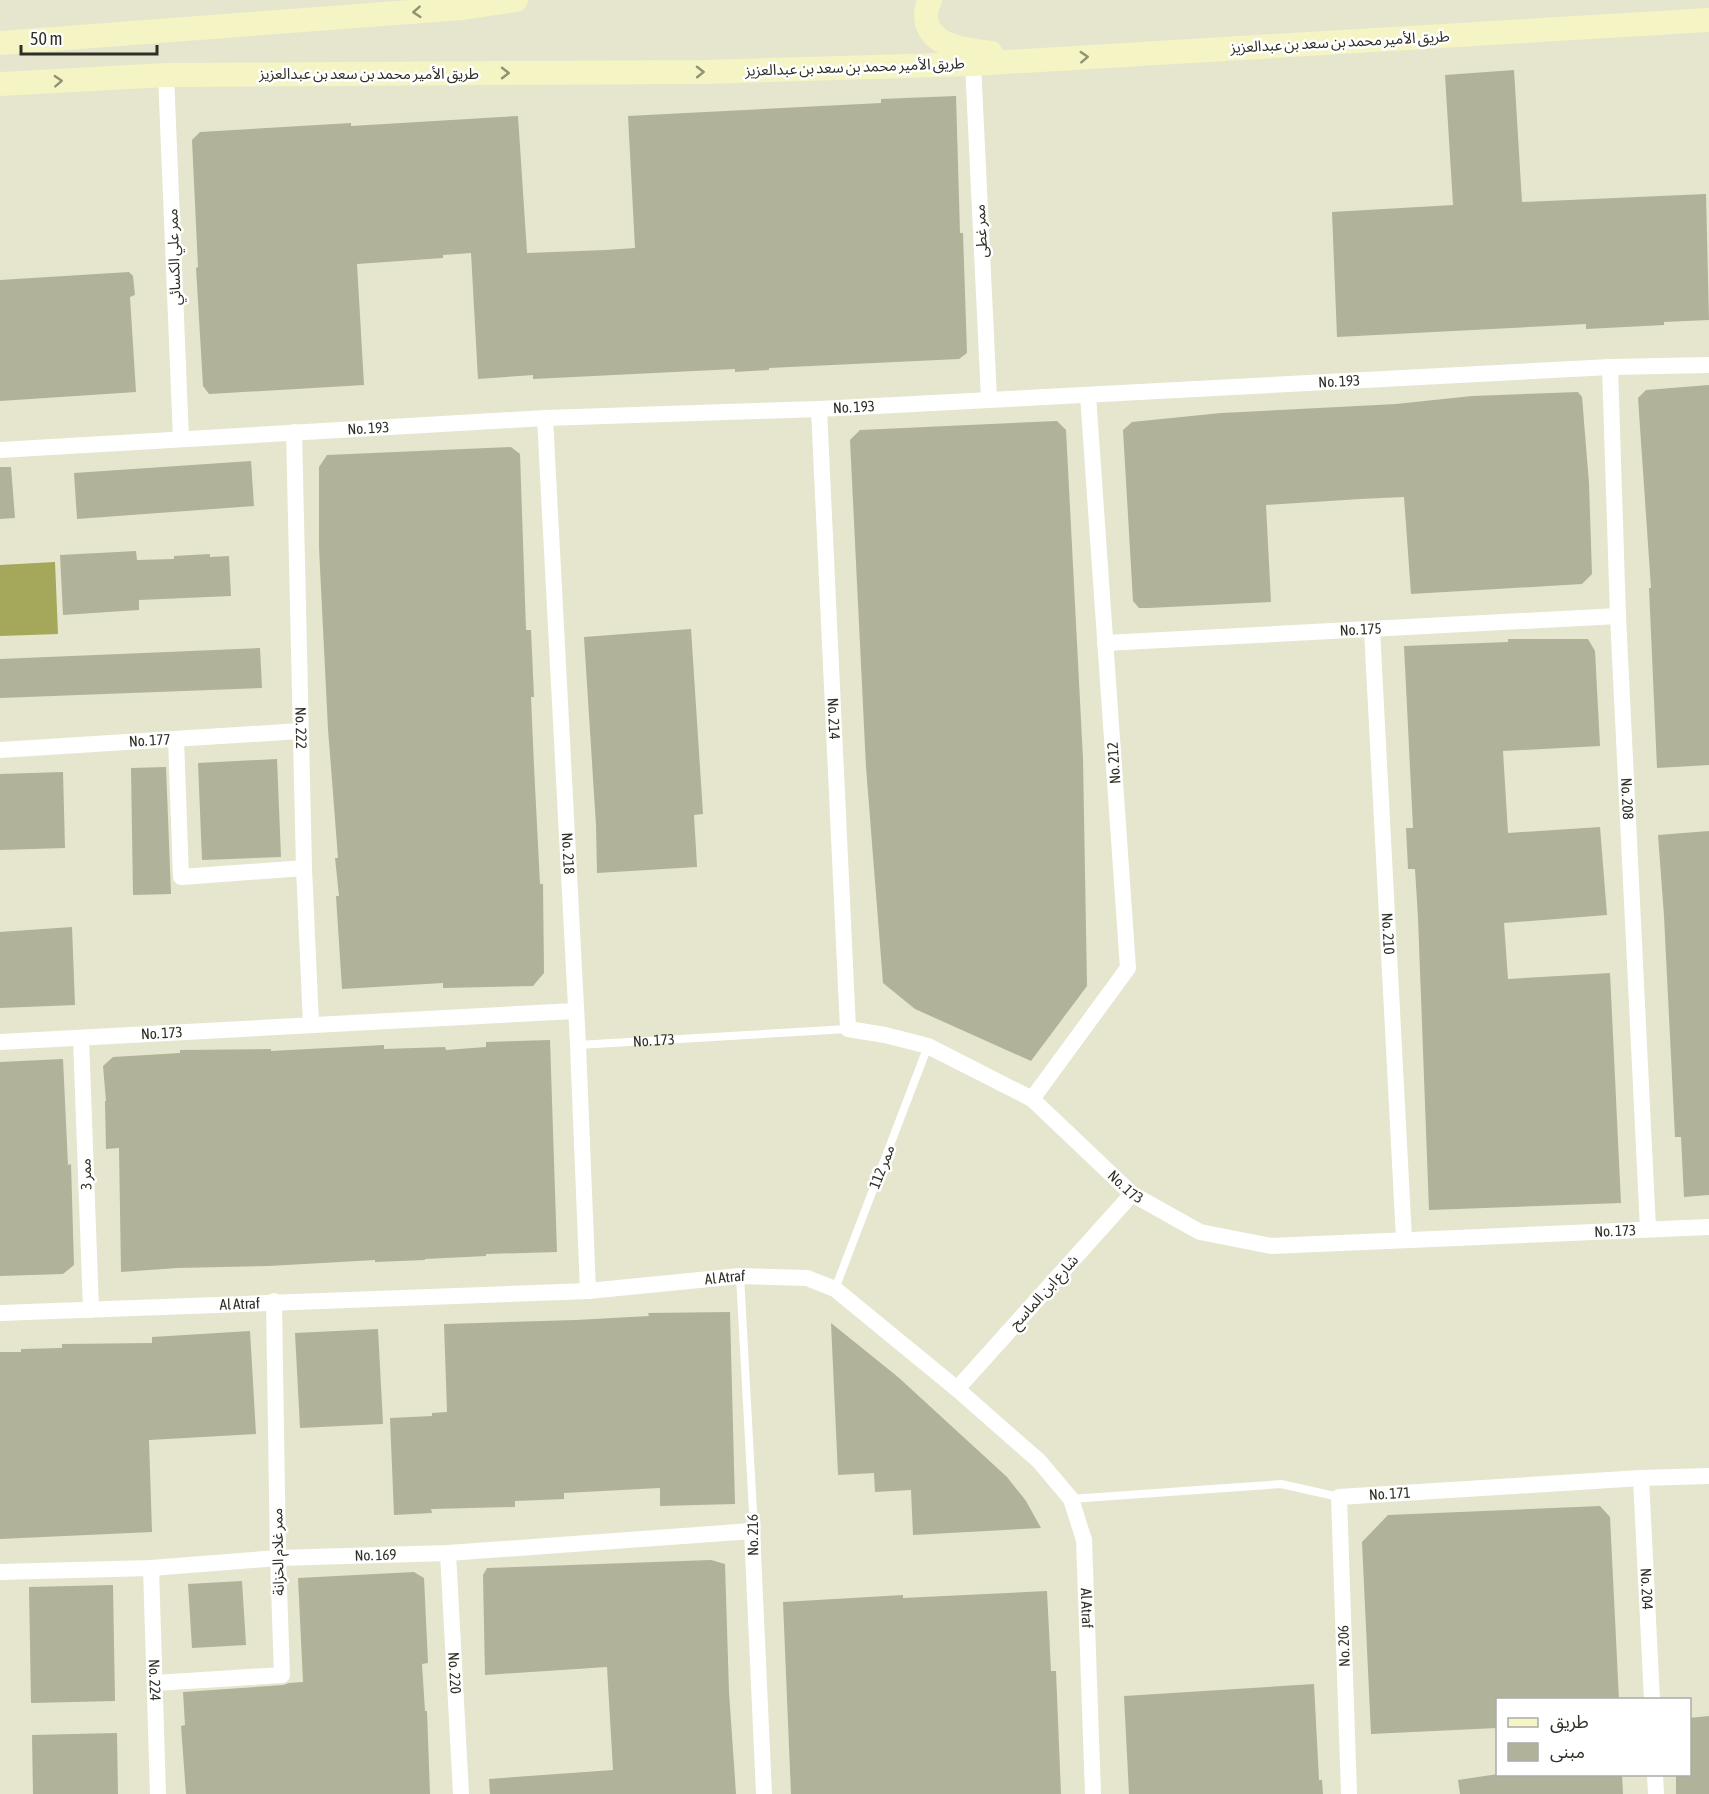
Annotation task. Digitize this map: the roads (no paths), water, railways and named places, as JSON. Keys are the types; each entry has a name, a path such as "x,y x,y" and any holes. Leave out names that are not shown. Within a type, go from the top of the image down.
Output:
{"main road":[{"path":"0,43 508,0"},
{"path":"930,0 926,17 929,30 935,38 965,49 1042,60"},
{"name":"طريق الأمير محمد بن سعد بن عبدالعزيز","path":"0,84 166,75 703,72 973,64 1709,20"}],"street":[{"name":"ممر غطى","path":"973,64 989,399"},
{"name":"ممر علي الكسائي","path":"166,75 181,439"},
{"name":"No. 193","path":"0,450 545,418 819,409 1610,367 1709,365"},
{"name":"No. 208","path":"1610,367 1618,616 1648,1229"},
{"name":"No. 212","path":"1032,1099 1128,968 1088,395"},
{"name":"No. 214","path":"819,409 848,1029"},
{"name":"No. 218","path":"545,418 574,1011 578,1045 588,1291"},
{"name":"No. 222","path":"294,432 304,868 311,1024"},
{"name":"No. 175","path":"1105,644 1618,616"},
{"name":"No. 210","path":"1372,630 1404,1239"},
{"name":"No. 177","path":"0,750 301,731"},
{"path":"176,739 182,877 304,868"},
{"name":"No. 173","path":"0,1042 574,1011"},
{"name":"No. 173","path":"848,1029 885,1035 928,1046 1032,1099 1132,1194 1200,1232 1271,1246 1709,1227"},
{"name":"ممر 3","path":"81,1038 92,1310"},
{"name":"شارع ابن الماسح","path":"957,1389 1132,1194"},
{"name":"Al Atraf","path":"0,1313 588,1291 740,1276 807,1278 835,1289 957,1389 1039,1461 1071,1499 1084,1540 1093,1794"},
{"name":"ممر غلام الخزانة","path":"155,1683 282,1675 274,1301"},
{"name":"No. 171","path":"1339,1497 1641,1478 1709,1476"},
{"name":"No. 204","path":"1641,1478 1652,1698"},
{"name":"No. 206","path":"1339,1497 1349,1794"},
{"name":"No. 169","path":"0,1572 151,1568 278,1558 448,1553 752,1532"},
{"name":"No. 216","path":"752,1532 764,1794"},
{"name":"No. 220","path":"448,1553 461,1794"},
{"name":"No. 224","path":"151,1568 158,1794"},
{"path":"1655,1776 1656,1794"}],"lane":[{"name":"No. 173","path":"578,1045 848,1029"},
{"name":"ممر 112","path":"835,1289 928,1046"},
{"name":"No. 216","path":"740,1276 753,1512 752,1532"},
{"name":"No. 171","path":"1071,1499 1281,1484 1339,1497"}]}
